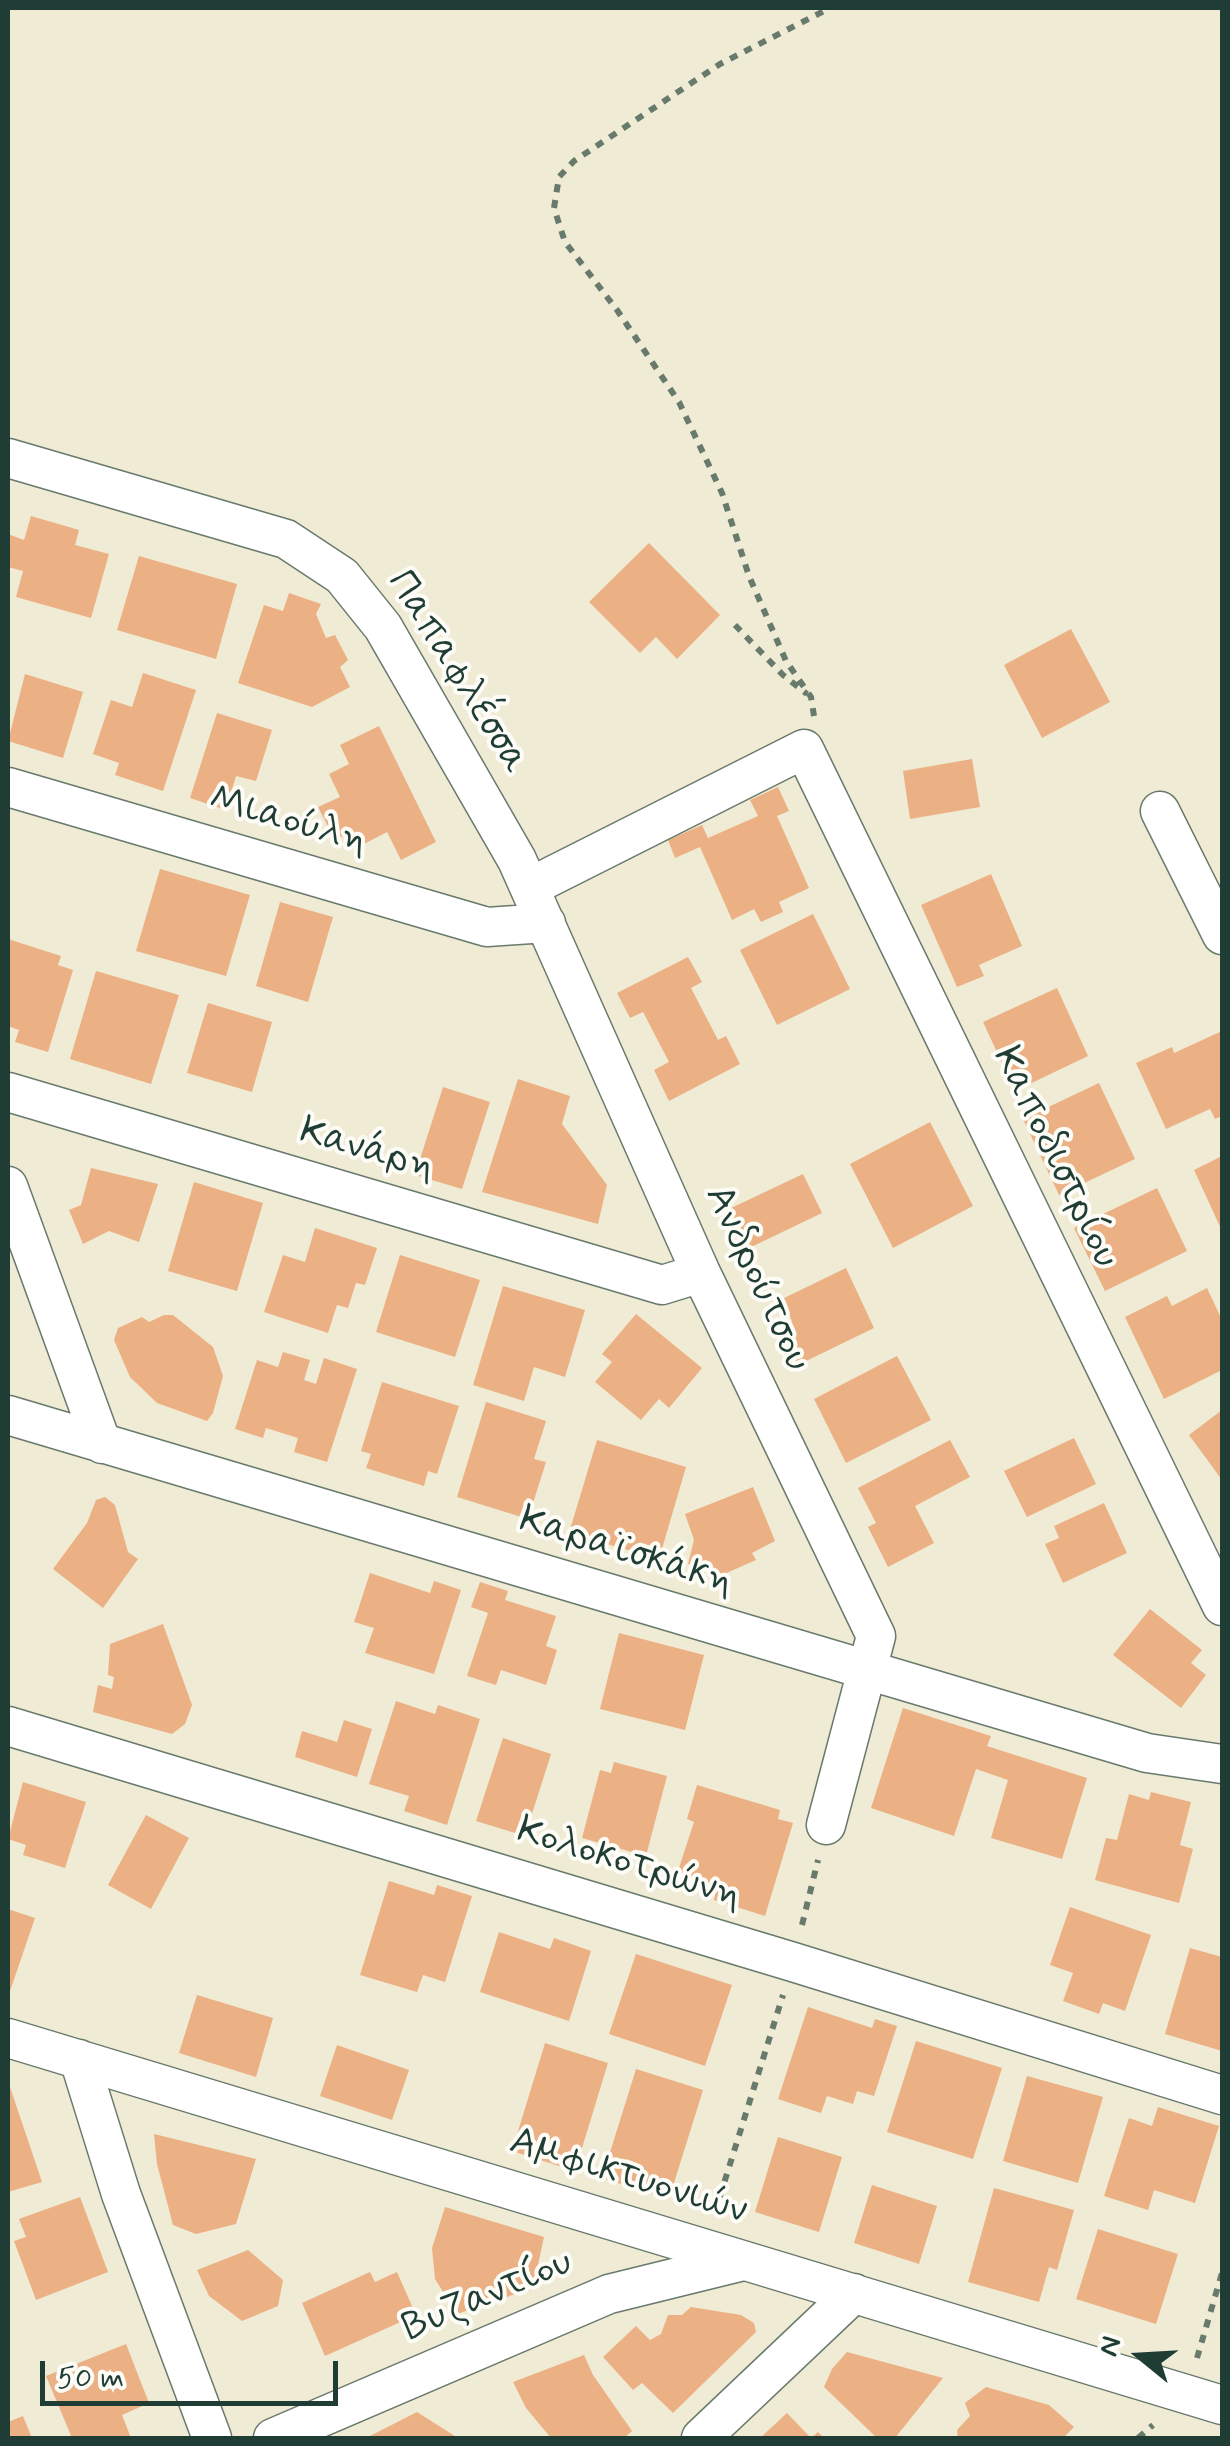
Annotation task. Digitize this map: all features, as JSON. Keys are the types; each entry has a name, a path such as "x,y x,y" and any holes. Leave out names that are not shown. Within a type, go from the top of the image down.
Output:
{"street":[{"name":"Παπαφλέσσα","path":"8,458 286,539 342,576 383,626 546,922"},
{"path":"530,887 804,749"},
{"name":"Καποδιστρίου","path":"804,749 1222,1606"},
{"name":"Μιαούλη","path":"8,787 487,927 546,922"},
{"path":"1160,811 1222,935"},
{"name":"Ανδρούτσου","path":"546,922 701,1273 876,1636 826,1824"},
{"name":"Κανάρη","path":"8,1092 662,1285 701,1273"},
{"path":"8,1186 102,1444"},
{"name":"Καραϊσκάκη","path":"8,1416 1147,1753 1222,1764"},
{"name":"Κολοκοτρώνη","path":"8,1726 1222,2095"},
{"name":"Αμφικτυονιών","path":"8,2038 1222,2405"},
{"path":"79,2060 122,2194 212,2438"},
{"name":"Βυζαντίου","path":"281,2437 609,2294 745,2260"},
{"path":"701,2438 854,2293"}],"path":[{"path":"804,749 814,722 812,698 786,660 750,576 722,492 679,402 617,310 564,242 554,208 559,177 574,160 720,64 830,8"},
{"path":"736,626 782,676 812,698"},
{"path":"704,2248 793,1962 826,1824"},
{"path":"1186,2394 1222,2273"}],"building":[{"path":"31,516 79,530 75,545 109,554 91,618 16,597 23,571 8,567 8,534 24,540"},
{"path":"649,543 720,615 677,659 656,637 640,653 589,602"},
{"path":"139,556 237,584 216,659 117,630"},
{"path":"289,593 321,604 316,614 326,638 335,635 348,660 340,667 350,687 312,707 238,683 264,605 283,611"},
{"path":"1071,629 1110,702 1042,738 1004,665"},
{"path":"143,673 196,690 163,791 115,775 119,763 93,754 111,700 132,707"},
{"path":"25,674 83,692 63,758 8,741"},
{"path":"217,713 272,730 256,781 236,776 226,810 190,798"},
{"path":"379,726 436,842 401,860 387,832 358,847 351,832 335,840 318,807 340,797 329,774 349,764 340,745"},
{"path":"972,759 980,807 910,819 903,771"},
{"path":"778,787 789,811 777,816 809,888 779,902 783,912 761,922 754,909 732,920 700,847 675,858 668,840 702,825 708,838 758,816 750,800"},
{"path":"160,869 250,895 226,976 136,951"},
{"path":"991,874 1022,946 979,965 984,976 957,987 921,905"},
{"path":"280,902 333,917 308,1002 256,986"},
{"path":"813,914 850,989 777,1025 740,950"},
{"path":"8,939 61,956 58,965 73,970 48,1052 15,1042 19,1030 8,1026"},
{"path":"688,957 702,982 691,988 718,1040 726,1036 740,1064 669,1101 654,1070 669,1062 643,1012 630,1018 617,993"},
{"path":"96,971 179,995 151,1084 70,1059"},
{"path":"1057,988 1088,1056 1015,1091 983,1022"},
{"path":"208,1003 272,1022 252,1092 187,1073"},
{"path":"1222,1031 1222,1116 1215,1119 1210,1109 1166,1129 1136,1063 1172,1047 1174,1053"},
{"path":"518,1079 570,1096 562,1124 607,1185 598,1224 482,1192"},
{"path":"1099,1083 1135,1159 1059,1195 1023,1119"},
{"path":"443,1087 490,1102 462,1189 415,1175"},
{"path":"930,1122 973,1206 893,1248 850,1164"},
{"path":"1222,1156 1222,1231 1194,1170"},
{"path":"91,1168 158,1184 139,1242 109,1231 83,1244 69,1210 81,1205"},
{"path":"803,1174 822,1213 745,1250 727,1210"},
{"path":"194,1182 263,1203 237,1291 168,1271"},
{"path":"1157,1188 1187,1251 1105,1291 1074,1228"},
{"path":"315,1228 377,1248 365,1285 356,1283 348,1308 337,1305 328,1333 264,1312 283,1255 305,1262"},
{"path":"400,1255 480,1280 455,1357 376,1332"},
{"path":"846,1268 874,1328 798,1365 780,1327 792,1321 782,1299"},
{"path":"503,1286 585,1310 565,1377 534,1367 524,1401 473,1385"},
{"path":"1207,1288 1222,1320 1222,1370 1164,1399 1125,1317 1167,1296 1172,1306"},
{"path":"636,1314 702,1368 669,1408 659,1399 641,1420 595,1382 612,1362 602,1354"},
{"path":"173,1315 213,1347 223,1376 207,1421 157,1403 130,1377 114,1340 118,1328 142,1317 149,1322"},
{"path":"283,1352 310,1360 304,1380 316,1384 324,1358 357,1369 327,1462 294,1452 298,1438 266,1428 263,1438 235,1429 257,1360 278,1367"},
{"path":"897,1356 931,1420 846,1463 814,1399"},
{"path":"382,1382 459,1406 437,1474 428,1471 424,1486 366,1468 371,1454 361,1451"},
{"path":"486,1402 546,1421 534,1459 546,1462 528,1519 457,1497"},
{"path":"1222,1410 1222,1480 1189,1435"},
{"path":"1074,1438 1096,1484 1027,1517 1004,1471"},
{"path":"597,1440 686,1467 659,1559 569,1533"},
{"path":"950,1440 970,1477 915,1506 934,1543 888,1567 868,1527 876,1523 858,1488"},
{"path":"753,1487 775,1541 752,1553 756,1560 722,1575 688,1564 694,1540 685,1514"},
{"path":"105,1497 115,1505 128,1552 138,1559 103,1608 53,1569 87,1523 96,1500"},
{"path":"1104,1503 1127,1553 1063,1583 1045,1544 1059,1538 1054,1526"},
{"path":"370,1573 430,1593 434,1581 461,1590 434,1674 365,1653 374,1628 354,1622"},
{"path":"480,1582 508,1591 505,1600 556,1616 546,1646 557,1650 546,1685 501,1670 496,1685 467,1676 488,1613 471,1607"},
{"path":"1150,1609 1202,1650 1191,1663 1206,1675 1181,1708 1113,1655"},
{"path":"163,1624 192,1705 185,1724 172,1734 93,1712 98,1685 112,1689 114,1677 108,1675 110,1644"},
{"path":"619,1633 704,1655 685,1730 600,1709"},
{"path":"396,1701 435,1714 438,1705 480,1719 447,1825 404,1811 409,1796 369,1784"},
{"path":"903,1708 991,1736 987,1746 1087,1778 1062,1859 991,1838 1008,1780 976,1769 954,1836 871,1808"},
{"path":"344,1720 372,1729 357,1777 295,1757 302,1731 337,1742"},
{"path":"503,1738 551,1754 525,1836 476,1821"},
{"path":"614,1762 667,1776 646,1856 582,1838 600,1770 611,1773"},
{"path":"23,1782 86,1802 65,1868 23,1855 26,1845 8,1839"},
{"path":"697,1785 780,1810 778,1819 793,1823 765,1916 714,1900 717,1886 677,1874 694,1822 687,1819"},
{"path":"1151,1792 1191,1802 1180,1845 1193,1849 1179,1903 1095,1880 1106,1838 1117,1840 1129,1794 1149,1800"},
{"path":"146,1815 189,1838 151,1909 108,1885"},
{"path":"389,1881 434,1895 437,1885 472,1896 445,1982 423,1975 417,1992 360,1975"},
{"path":"1070,1907 1151,1935 1125,2011 1103,2003 1099,2014 1063,2001 1073,1973 1050,1965"},
{"path":"8,1909 35,1918 8,1997"},
{"path":"499,1932 550,1949 554,1938 591,1951 569,2021 480,1992"},
{"path":"1190,1948 1222,1957 1222,2051 1165,2034"},
{"path":"636,1954 732,1985 705,2066 609,2034"},
{"path":"197,1995 273,2018 256,2077 179,2053"},
{"path":"808,2007 872,2028 875,2019 897,2026 874,2096 857,2091 853,2104 827,2096 821,2113 778,2099"},
{"path":"916,2041 1002,2068 973,2159 887,2132"},
{"path":"545,2043 608,2063 575,2171 512,2151"},
{"path":"337,2045 409,2070 392,2120 320,2096"},
{"path":"636,2069 703,2090 669,2199 602,2178"},
{"path":"1027,2076 1103,2097 1078,2183 1003,2161"},
{"path":"8,2081 42,2182 8,2192"},
{"path":"1158,2107 1219,2126 1195,2203 1154,2190 1148,2210 1104,2196 1129,2118 1152,2126"},
{"path":"154,2134 256,2159 236,2224 196,2234 173,2225 157,2164"},
{"path":"778,2137 842,2157 819,2232 755,2212"},
{"path":"872,2185 937,2206 919,2264 854,2243"},
{"path":"994,2188 1074,2210 1057,2270 1049,2267 1039,2302 968,2282"},
{"path":"80,2197 108,2272 36,2300 14,2241 26,2237 19,2219"},
{"path":"445,2207 544,2237 533,2288 457,2314 435,2279 432,2248"},
{"path":"1098,2229 1178,2254 1156,2324 1076,2299"},
{"path":"248,2250 283,2280 278,2306 242,2321 209,2296 197,2270"},
{"path":"370,2272 375,2282 397,2272 416,2315 325,2356 302,2303"},
{"path":"691,2307 741,2315 754,2323 756,2332 673,2413 642,2383 633,2390 603,2357 636,2326 650,2340 661,2334 668,2315 682,2315"},
{"path":"126,2344 149,2403 122,2415 131,2438 72,2438 46,2376"},
{"path":"847,2352 943,2378 895,2438 877,2438 824,2387 832,2369"},
{"path":"584,2355 593,2375 632,2431 624,2438 551,2438 526,2408 513,2382"},
{"path":"986,2387 1049,2405 1074,2427 1063,2438 958,2438 957,2430 970,2416 965,2403"},
{"path":"417,2412 458,2438 366,2438"},
{"path":"787,2413 811,2438 760,2438"},
{"path":"23,2416 32,2438 8,2438 8,2422"}]}
